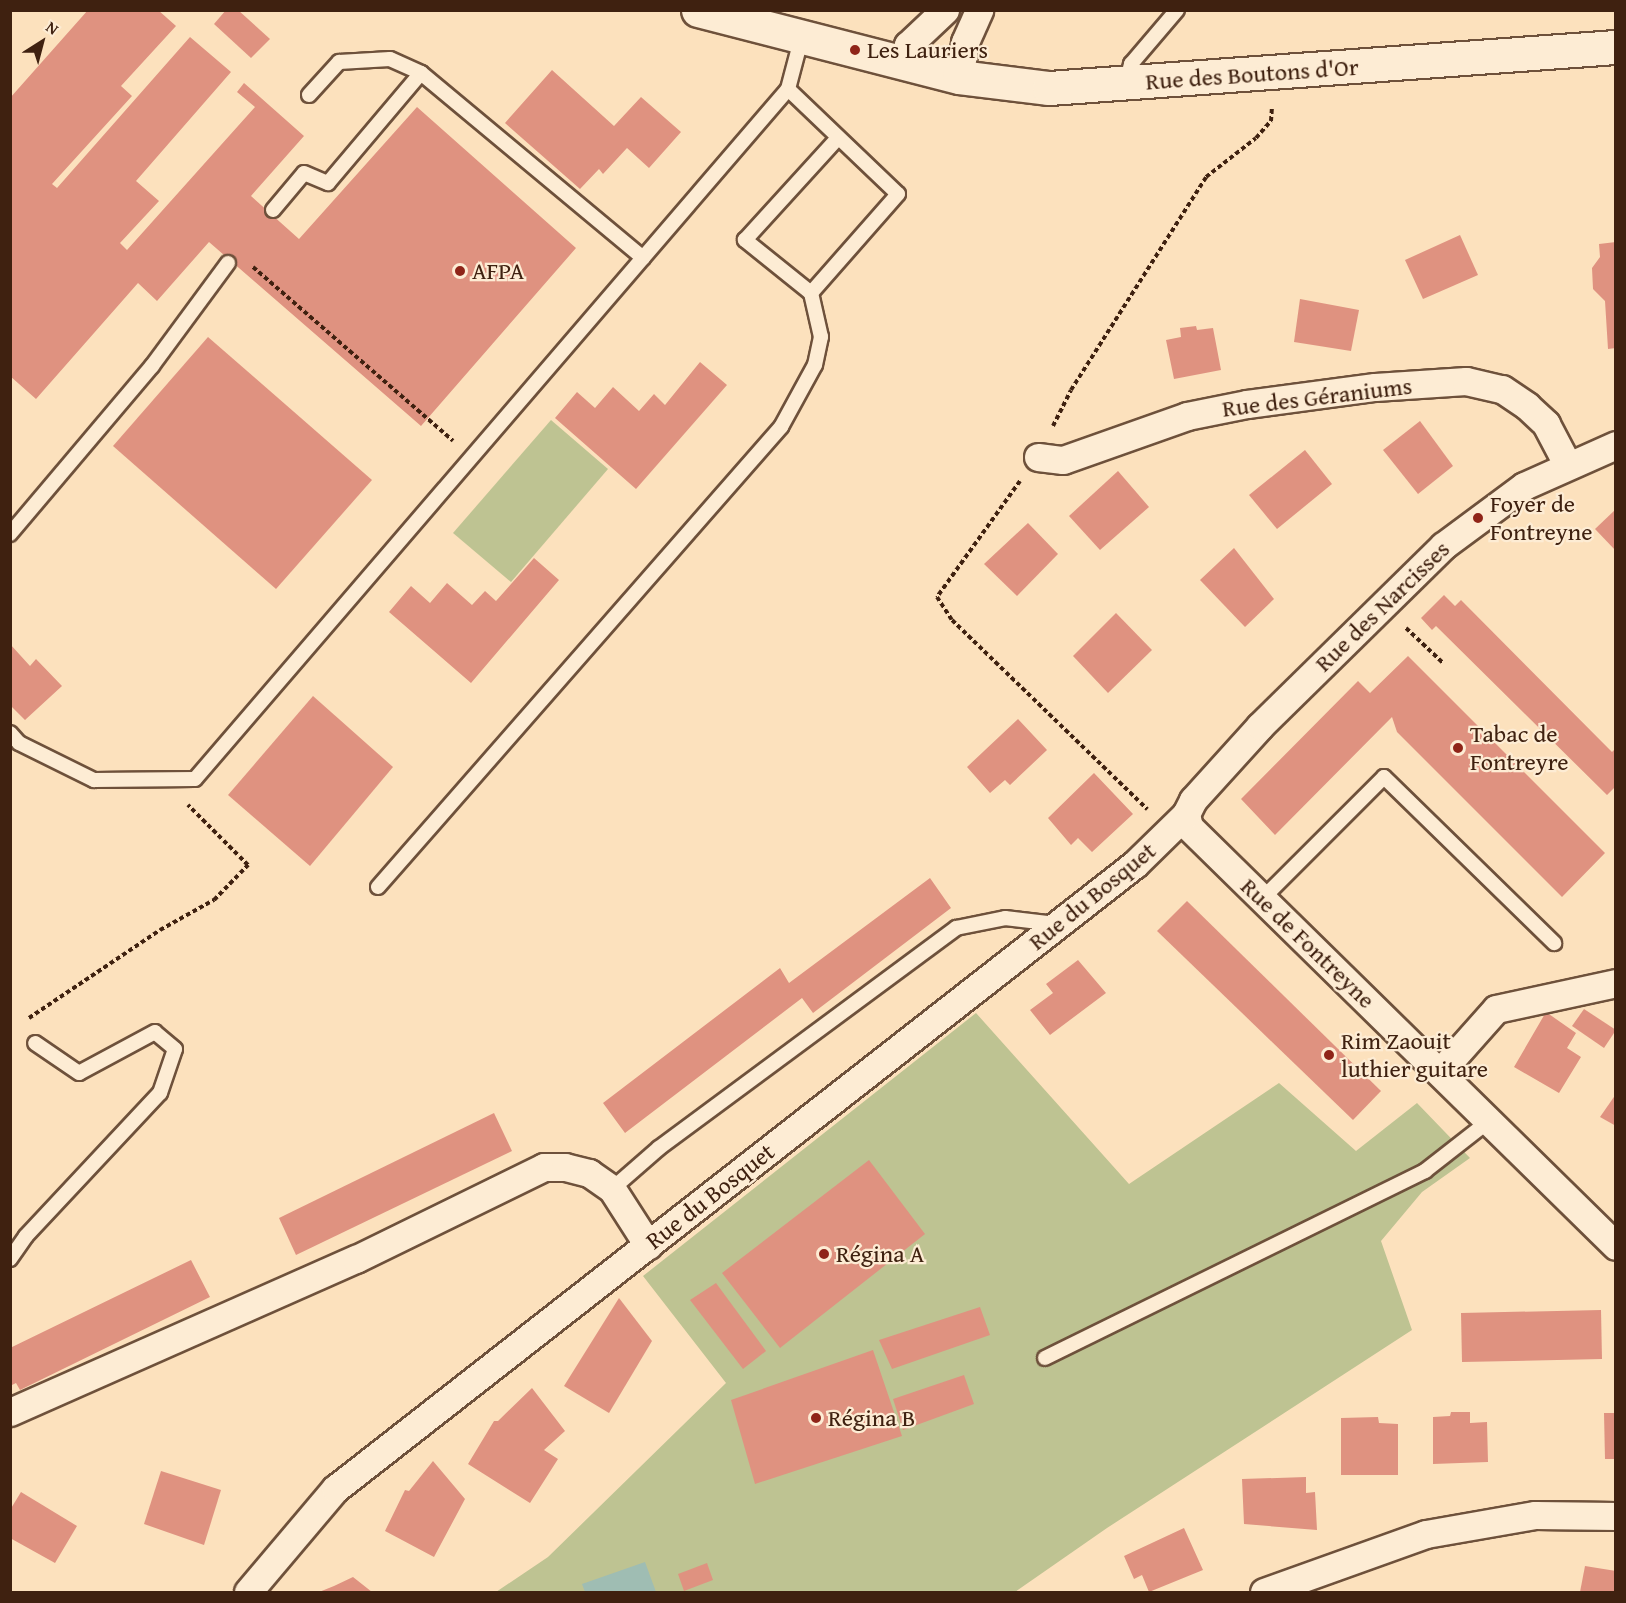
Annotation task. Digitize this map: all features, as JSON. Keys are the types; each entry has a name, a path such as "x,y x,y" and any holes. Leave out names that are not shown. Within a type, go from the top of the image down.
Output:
{"main road":[{"name":"Rue des Boutons d'Or","path":"698,10 958,77 1049,88 1616,47"}],"street":[{"path":"903,62 908,45 945,10"},
{"path":"958,77 965,42 979,10"},
{"name":"Rue des Géraniums","path":"1038,457 1063,460 1187,416 1247,404 1375,387 1466,381 1502,389 1527,406 1546,424 1567,464"},
{"name":"Rue des Narcisses","path":"1186,814 1225,763 1382,604 1478,518 1524,486 1567,464 1616,445"},
{"name":"Rue de Fontreyne","path":"1186,814 1189,827 1616,1246"},
{"name":"Rue du Bosquet","path":"248,1593 335,1489 1135,864 1186,814"},
{"path":"1440,1072 1496,1009 1616,983"},
{"path":"10,1412 356,1259 544,1167 565,1167 589,1173 612,1190 648,1245"},
{"path":"1264,1593 1426,1534 1535,1515 1616,1516"}],"lane":[{"path":"1126,83 1131,64 1141,49 1177,10"},
{"path":"10,733 20,743 94,780 195,779 788,89 802,36"},
{"path":"309,95 339,62 390,59 421,73 643,258"},
{"path":"273,210 304,173 328,183 421,73"},
{"path":"788,89 837,139 898,194 811,293"},
{"path":"378,887 782,427 815,365 822,337 811,293 745,240 837,139"},
{"path":"10,534 152,366 228,263"},
{"path":"1263,898 1384,777 1554,943"},
{"path":"612,1190 659,1148 956,928 1005,918 1058,925"},
{"path":"10,1259 26,1236 160,1093 175,1049 155,1032 79,1073 35,1043"},
{"path":"1045,1358 1425,1171 1489,1120"}],"path":[{"path":"246,261 431,422"},
{"path":"1382,604 1443,663"},
{"path":"1105,768 1115,778"},
{"path":"35,1043 17,1026 160,930 214,900 248,864 178,796 195,779"}],"green space":[{"path":"551,420 608,469 511,582 453,533"},
{"path":"976,1013 1129,1184 1279,1083 1356,1151 1417,1103 1470,1158 1422,1192 1381,1241 1412,1330 1107,1528 1015,1592 496,1592 548,1557 726,1383 643,1276"}],"water":[{"path":"645,1562 656,1592 585,1592 582,1584"}],"building":[{"path":"88,10 158,10 176,26 121,86 132,96 52,184 57,188 190,37 231,72 136,181 159,201 120,243 127,250 255,107 237,92 244,83 304,136 251,196 299,239 417,107 576,248 421,426 209,242 157,301 138,283 36,399 10,376 10,98"},
{"path":"226,10 238,10 270,39 251,58 214,24"},
{"path":"552,70 614,126 641,97 681,132 649,168 627,148 603,174 599,169 580,189 505,123"},
{"path":"1460,235 1478,275 1423,299 1405,260"},
{"path":"1616,242 1616,348 1608,349 1605,301 1593,289 1592,268 1600,257 1599,244"},
{"path":"1300,299 1359,310 1351,351 1294,342"},
{"path":"1196,326 1197,330 1213,328 1221,370 1174,379 1166,340 1181,337 1180,328"},
{"path":"208,337 372,480 276,589 113,446"},
{"path":"700,362 727,385 636,489 555,418 577,392 595,408 613,387 639,411 654,394 665,405"},
{"path":"1420,421 1453,466 1418,494 1383,450"},
{"path":"1305,450 1332,484 1277,529 1249,495"},
{"path":"1118,471 1149,507 1100,550 1069,516"},
{"path":"1616,509 1616,551 1595,529"},
{"path":"1028,523 1058,554 1017,596 984,564"},
{"path":"1234,548 1274,599 1245,627 1200,580"},
{"path":"534,558 559,580 471,683 389,612 411,586 430,603 447,583 472,605 485,591 496,601"},
{"path":"1444,595 1455,606 1461,600 1612,752 1616,748 1616,786 1607,795 1436,626 1432,630 1421,618"},
{"path":"1116,613 1152,650 1108,693 1073,656"},
{"path":"10,644 30,666 36,659 62,686 25,720 10,705"},
{"path":"1408,656 1605,853 1562,897 1397,732 1392,717 1275,835 1241,799 1358,681 1370,693"},
{"path":"313,696 393,767 310,866 228,795"},
{"path":"1018,719 1047,750 1010,785 1005,780 990,793 967,767"},
{"path":"1094,773 1133,814 1092,852 1078,838 1071,845 1048,818"},
{"path":"930,878 951,908 813,1013 802,998 625,1133 603,1103 780,968 789,983"},
{"path":"1187,901 1381,1091 1353,1120 1157,931"},
{"path":"1078,960 1106,993 1050,1035 1030,1010 1053,993 1046,984"},
{"path":"1584,1009 1616,1030 1604,1048 1572,1026"},
{"path":"1546,1012 1576,1033 1567,1048 1581,1057 1559,1093 1514,1067"},
{"path":"1616,1094 1616,1126 1600,1117"},
{"path":"494,1113 512,1151 296,1255 279,1218"},
{"name":"Régina A","path":"869,1160 925,1234 780,1348 722,1273"},
{"path":"191,1260 210,1297 20,1390 16,1383 10,1386 10,1348"},
{"path":"716,1283 766,1351 743,1369 690,1300"},
{"path":"619,1298 652,1341 609,1413 564,1386"},
{"path":"980,1307 990,1335 892,1369 879,1340"},
{"path":"1601,1310 1602,1359 1462,1362 1461,1313"},
{"name":"Régina B","path":"873,1350 902,1436 755,1484 731,1400"},
{"path":"964,1375 974,1404 903,1430 893,1399"},
{"path":"532,1388 565,1431 544,1450 558,1459 530,1503 468,1464 494,1421 498,1421"},
{"path":"1451,1412 1470,1412 1470,1423 1487,1422 1488,1462 1433,1464 1433,1417 1450,1416"},
{"path":"1604,1413 1616,1413 1616,1459 1605,1459"},
{"path":"1378,1417 1379,1423 1398,1424 1398,1475 1341,1475 1341,1418"},
{"path":"433,1461 465,1499 434,1557 385,1531 405,1490 409,1491"},
{"path":"161,1471 221,1490 204,1545 144,1524"},
{"path":"1306,1477 1306,1493 1315,1492 1317,1530 1244,1524 1242,1479"},
{"path":"21,1492 77,1526 55,1563 10,1538 10,1510"},
{"path":"1184,1528 1203,1570 1149,1592 1142,1575 1134,1579 1124,1556"},
{"path":"707,1563 713,1580 684,1591 678,1574"},
{"path":"1585,1566 1616,1571 1616,1592 1580,1592"},
{"path":"353,1577 372,1592 319,1592 334,1586"}],"place":[{"name":"Les Lauriers","path":"855,50"},
{"name":"AFPA","path":"460,271"},
{"name":"Foyer de Fontreyne","path":"1478,518"},
{"name":"Tabac de Fontreyre","path":"1458,748"},
{"name":"Rim Zaouit luthier guitare","path":"1329,1055"},
{"name":"Régina A","path":"824,1254"},
{"name":"Régina B","path":"816,1418"}]}
